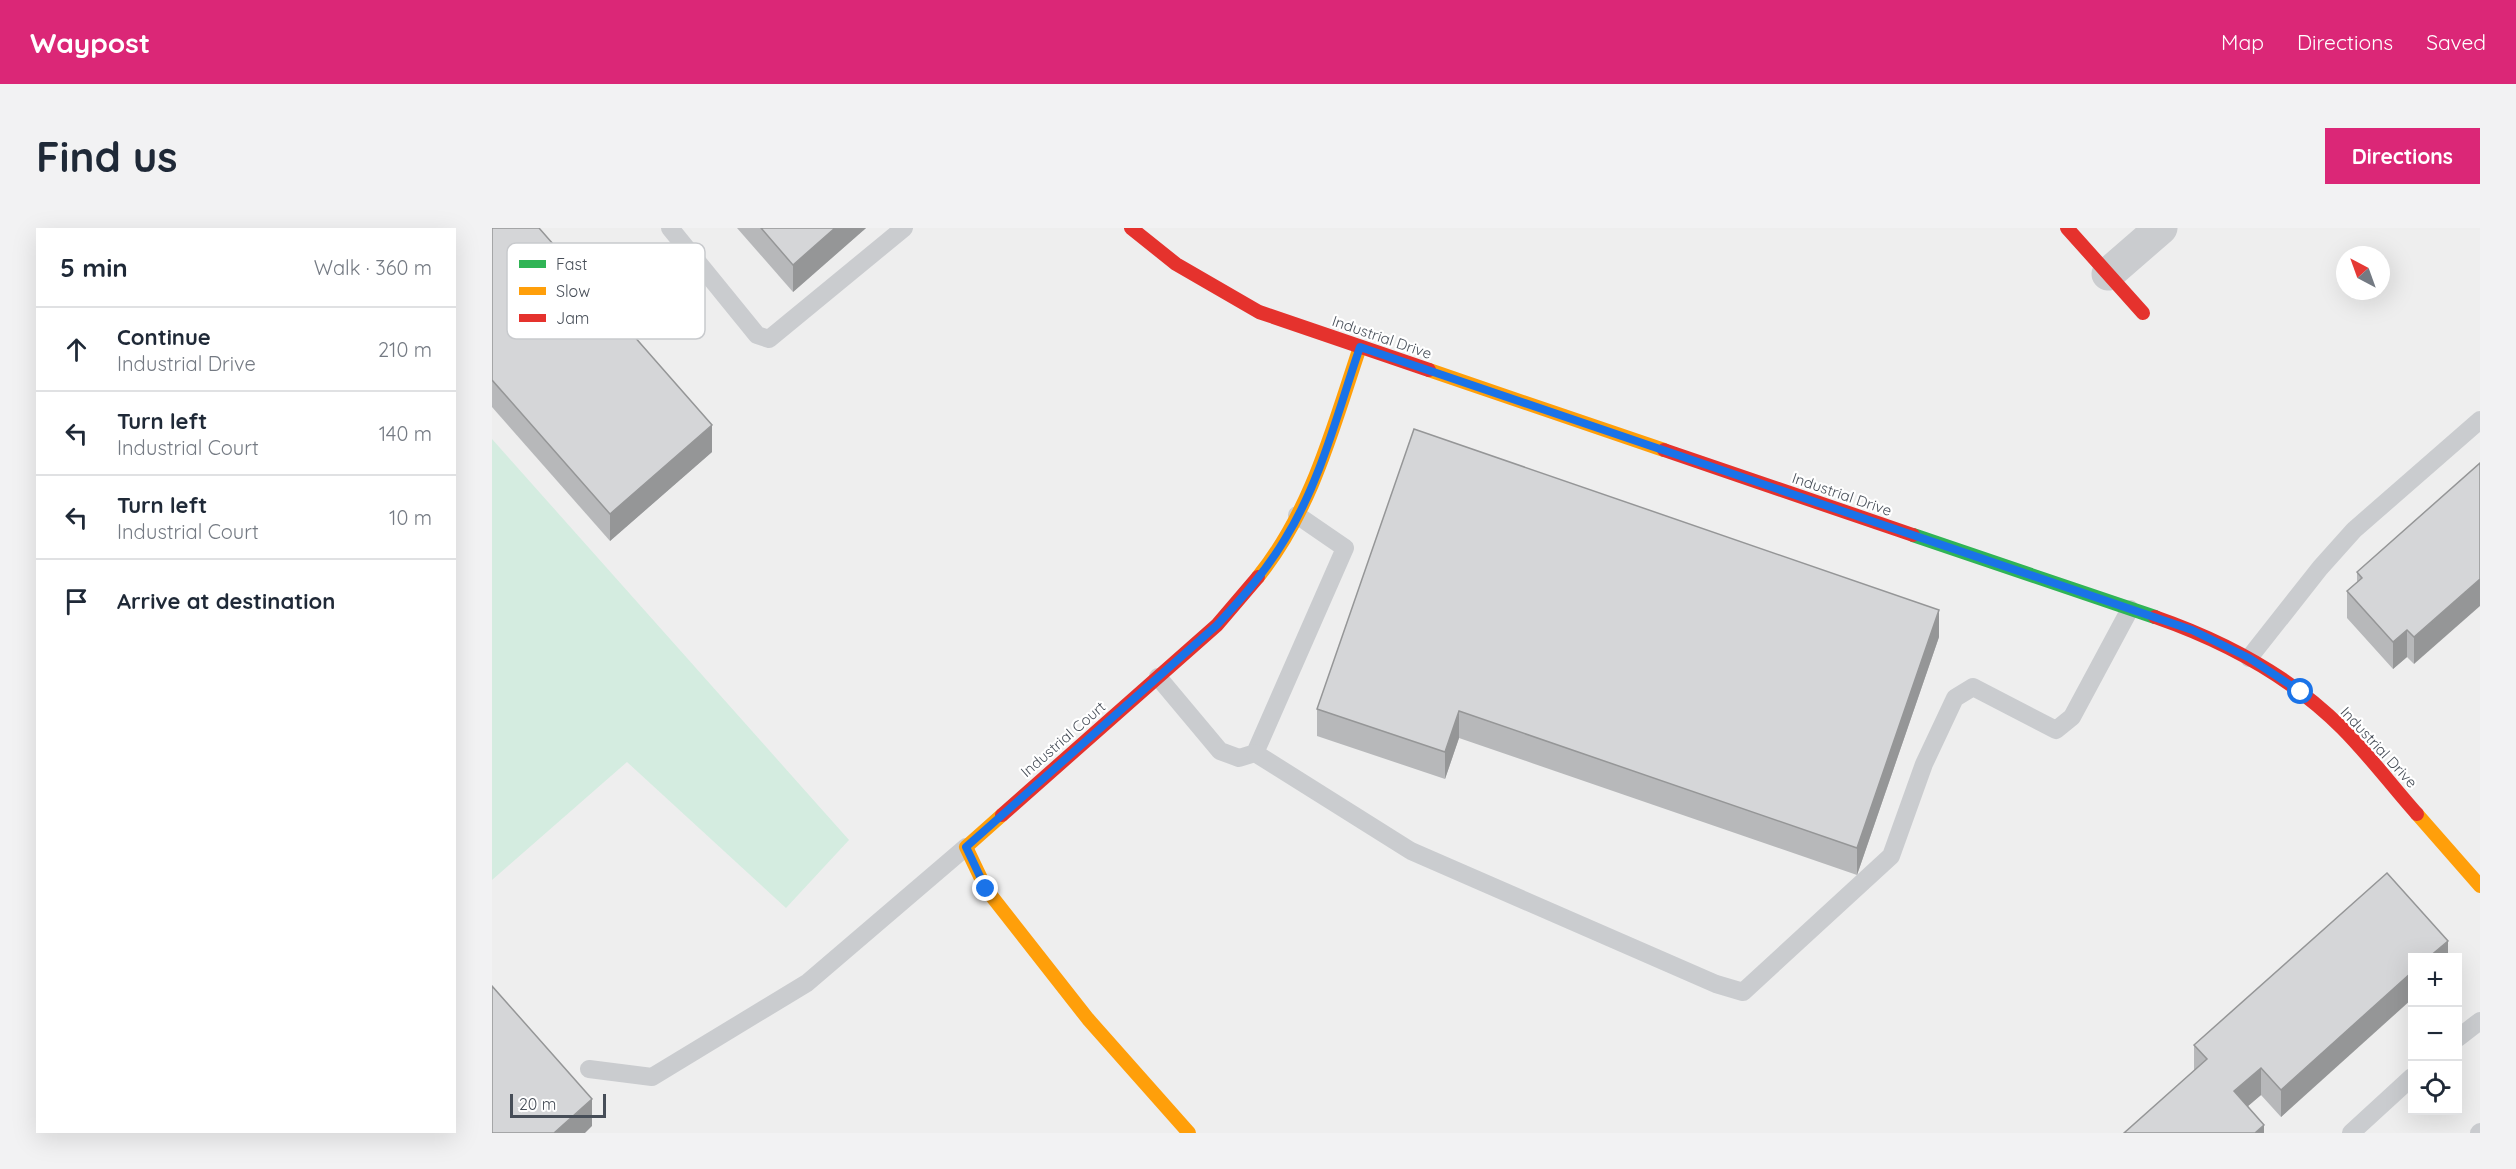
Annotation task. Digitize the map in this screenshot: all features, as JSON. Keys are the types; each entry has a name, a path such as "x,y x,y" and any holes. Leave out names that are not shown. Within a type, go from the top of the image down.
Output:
{"street":[{"name":"Industrial Drive","path":"1131,228 1148,244 1208,285 1259,312 2192,630 2249,658 2301,692 2342,729 2480,886"},
{"path":"2067,228 2143,313"},
{"path":"2108,274 2161,228"},
{"name":"Industrial Court","path":"966,847 1217,625 1253,587 1286,538 1313,484 1360,347"},
{"path":"966,847 986,889 1088,1019 1189,1133"}],"lane":[{"path":"670,228 682,243"},
{"path":"705,271 757,335 769,339 904,228"},
{"path":"2249,658 2320,568 2354,530 2480,420"},
{"path":"1158,677 1220,751 1239,758 1255,753 1345,548 1297,515"},
{"path":"1255,753 1411,851 1716,984 1743,992 1891,856 1924,764 1955,698 1973,687 2056,730 2072,717 2130,609"},
{"path":"589,1069 652,1077 807,983 966,847"},
{"path":"2351,1133 2408,1081"}],"green space":[{"path":"492,439 849,840 786,908 627,762 492,880"}],"building":[{"path":"492,228 539,228 552,243 507,243 507,339 636,339 712,425 610,514 492,380"},
{"path":"761,228 835,228 793,265"},
{"path":"1414,429 1939,610 1857,848 1459,711 1445,752 1317,709"},
{"path":"2480,463 2480,579 2414,637 2407,630 2393,642 2347,591 2362,578 2357,572"},
{"path":"2387,873 2448,941 2434,953 2408,953 2408,976 2281,1090 2261,1068 2234,1091 2264,1125 2255,1133 2124,1133 2207,1059 2194,1045"},
{"path":"492,986 592,1099 554,1133 492,1133"}],"traffic: fast":[{"path":"1913,535 2155,617"}],"traffic: slow":[{"path":"1258,577 1277,551 1307,496 1330,437 1360,347"},
{"path":"1429,370 1664,450"},
{"path":"2417,814 2480,886"},
{"path":"1002,815 966,847 986,889 1088,1019 1189,1133"}],"traffic: jam":[{"path":"1131,228 1176,264 1259,312 1429,370"},
{"path":"2067,228 2143,313"},
{"path":"1664,450 1913,535"},
{"path":"1002,815 1217,625 1258,577"},
{"path":"2155,617 2231,649 2301,692 2352,738 2417,814"}],"route":[{"path":"986,889 966,847 1217,625 1253,587 1286,538 1313,484 1360,347 2192,630 2249,658 2301,692"}]}
